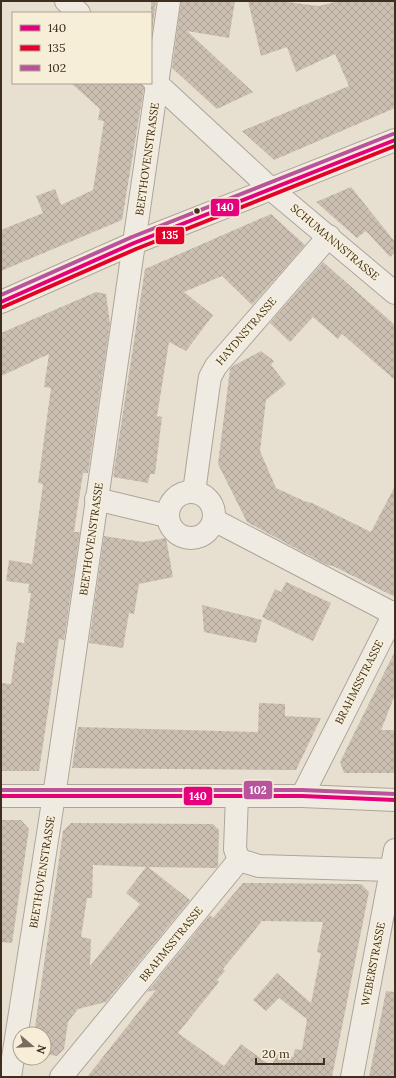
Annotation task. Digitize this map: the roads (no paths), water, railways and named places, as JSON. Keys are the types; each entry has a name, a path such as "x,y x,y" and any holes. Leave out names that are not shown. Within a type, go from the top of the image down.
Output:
{"street":[{"path":"66,1 78,12"},
{"name":"BEETHOVENSTRASSE","path":"10,1077 54,797 134,243 155,81 169,1"},
{"name":"SCHUMANNSTRASSE","path":"155,81 272,189 395,293"},
{"path":"1,302 134,243 395,140"},
{"name":"HAYDNSTRASSE","path":"194,492 210,377 216,366 329,236"},
{"path":"185,492 194,492 208,498 214,512 214,520 211,528 205,534 196,538 188,538 176,533 170,527 167,516 170,505 177,496 185,492"},
{"path":"96,499 167,516"},
{"path":"214,520 394,613"},
{"name":"BRAHMSSTRASSE","path":"302,796 394,613"},
{"path":"1,796 302,796 395,800"},
{"path":"237,796 235,849 240,860 259,866 393,860"},
{"name":"BRAHMSSTRASSE","path":"61,1077 240,860"},
{"name":"WEBERSTRASSE","path":"352,1077 393,860"}]}
